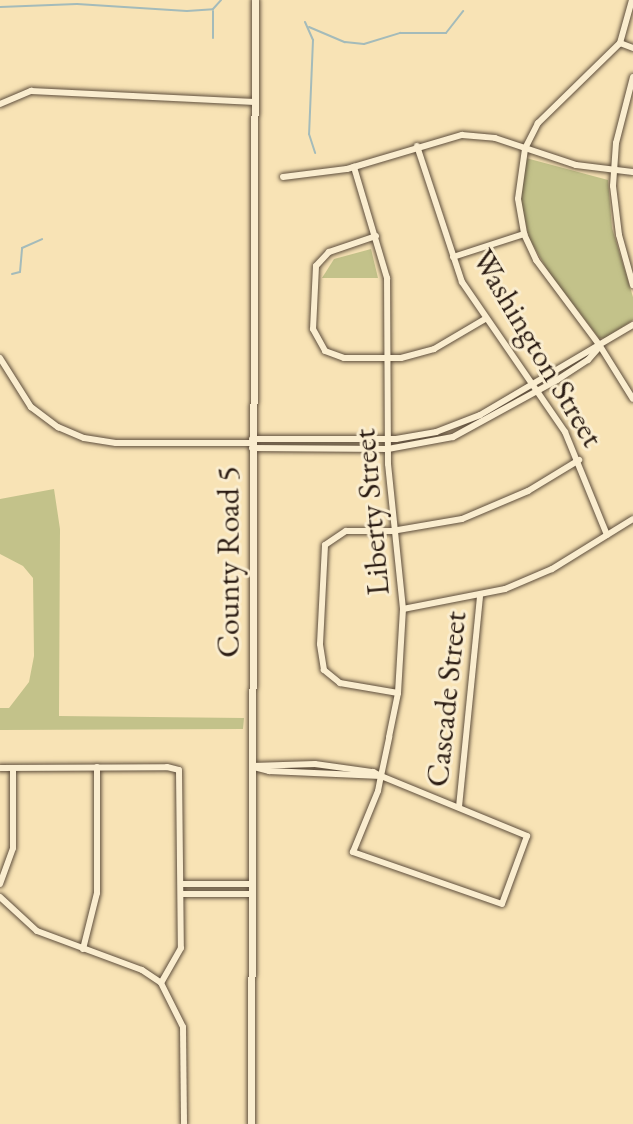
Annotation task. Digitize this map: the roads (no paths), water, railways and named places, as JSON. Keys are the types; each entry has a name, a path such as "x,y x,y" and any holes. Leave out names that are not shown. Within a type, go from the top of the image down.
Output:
{"street":[{"name":"County Road 5","path":"251,1124 255,0"},
{"path":"632,0 620,43 547,110 525,149 518,199 524,234 544,271 600,346 633,399"},
{"path":"620,43 633,48"},
{"path":"633,77 614,172 615,215 633,285"},
{"path":"0,104 31,91 255,102"},
{"path":"283,177 354,167 416,146 471,136 614,172 633,172"},
{"name":"Washington Street","path":"416,146 453,257 485,319 534,382 579,460 607,535"},
{"name":"Liberty Street","path":"354,167 387,278 387,439 398,530 403,609 398,692 381,776 353,852 502,904 527,836 459,807"},
{"path":"453,257 524,234"},
{"path":"376,236 321,258 314,275 313,329 318,344 333,356 387,358 435,349 485,319"},
{"path":"0,358 31,407 58,427 84,438 116,443 387,439 450,428 600,346 633,325"},
{"path":"252,443 388,449 453,437 588,360 600,346"},
{"path":"398,692 340,683 330,677 321,660 325,545 346,531 398,530 462,519 495,507 579,460"},
{"path":"403,609 480,596 552,569 633,519"},
{"name":"Cascade Street","path":"459,807 480,596"},
{"path":"252,766 269,771 381,776 459,807"},
{"path":"83,949 97,893 97,767"},
{"path":"0,768 179,770 181,948 161,983"},
{"path":"0,884 13,848 13,768"},
{"path":"182,884 252,884"},
{"path":"182,894 252,894"},
{"path":"0,897 37,931 142,970 161,983 183,1027 184,1124"}],"waterway":[{"path":"0,7 77,4 187,11 213,9 221,0"},
{"path":"213,11 213,38"},
{"path":"309,27 345,42 364,44 400,33 446,33 463,11"},
{"path":"305,22 313,40 309,134 315,153"},
{"path":"12,274 20,272 22,248 42,239"}]}
